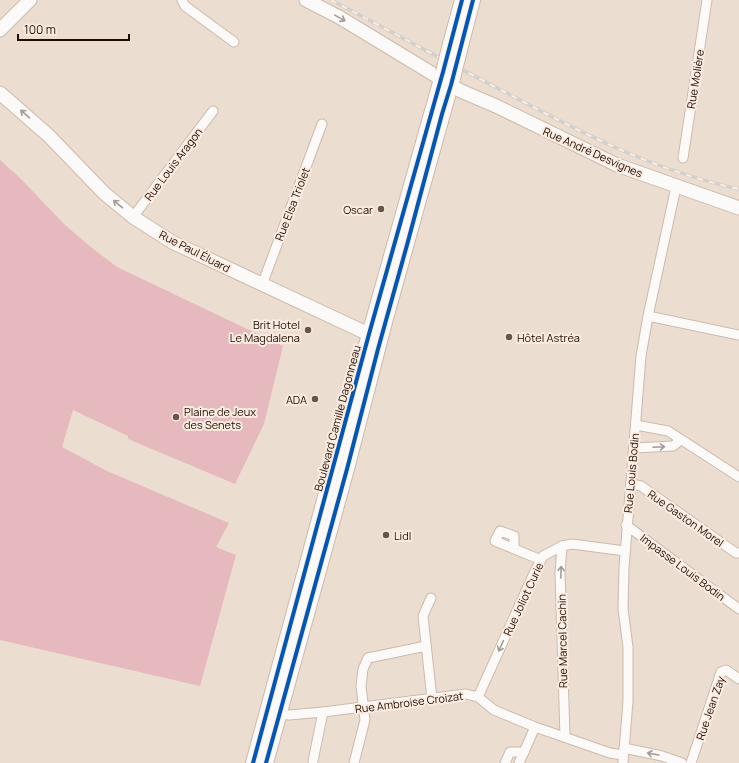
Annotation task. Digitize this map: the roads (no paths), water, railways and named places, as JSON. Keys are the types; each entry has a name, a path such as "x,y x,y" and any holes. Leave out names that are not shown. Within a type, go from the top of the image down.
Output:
{"main road":[{"path":"455,47 456,21 462,0"},
{"path":"455,47 473,0"},
{"name":"Boulevard Camille Dagonneau","path":"253,763 375,336 442,114 447,78 455,47"},
{"name":"Boulevard Camille Dagonneau","path":"266,763 347,469 375,336"}],"street":[{"path":"0,30 30,0"},
{"path":"182,0 185,6 234,42"},
{"name":"Rue André Desvignes","path":"306,0 447,78 461,91 496,106 617,165 739,208"},
{"name":"Rue Molière","path":"682,158 707,0"},
{"name":"Rue Paul Éluard","path":"0,93 49,136 104,193 133,217 172,242 375,336"},
{"name":"Rue Louis Aragon","path":"133,217 213,111"},
{"name":"Rue Elsa Triolet","path":"262,284 322,124"},
{"name":"Rue Louis Bodin","path":"623,755 628,700 628,647 623,609 626,525 631,484 641,356 648,316 676,187"},
{"path":"648,316 739,335"},
{"path":"636,425 668,431 739,477"},
{"path":"634,448 673,446 681,440"},
{"name":"Rue Gaston Morel","path":"631,484 641,486 739,554"},
{"name":"Impasse Louis Bodin","path":"626,525 739,609"},
{"name":"Rue Joliot Curie","path":"478,697 543,556 562,546 572,544 625,551"},
{"name":"Rue Marcel Cachin","path":"562,546 560,573 565,736"},
{"path":"514,549 541,560"},
{"path":"431,598 423,616 432,699"},
{"path":"354,763 365,720 361,686 363,669 368,658 426,646"},
{"name":"Rue Jean Zay","path":"691,763 721,672 726,670 739,679"},
{"name":"Rue Ambroise Croizat","path":"279,714 289,715 323,712 466,694 478,697 494,710 535,727 565,736 610,753 623,755"},
{"path":"313,761 323,712"},
{"path":"519,763 535,727"},
{"path":"505,763 510,752 524,752"},
{"path":"623,755 662,756 682,763"}],"railway":[{"path":"331,0 532,106 617,148 676,171 739,189"}],"place":[{"name":"Oscar","path":"381,209"},
{"name":"Brit Hotel Le Magdalena","path":"308,330"},
{"name":"Hôtel Astréa","path":"509,337"},
{"name":"ADA","path":"315,399"},
{"name":"Plaine de Jeux des Senets","path":"176,417"},
{"name":"Lidl","path":"386,535"}]}
